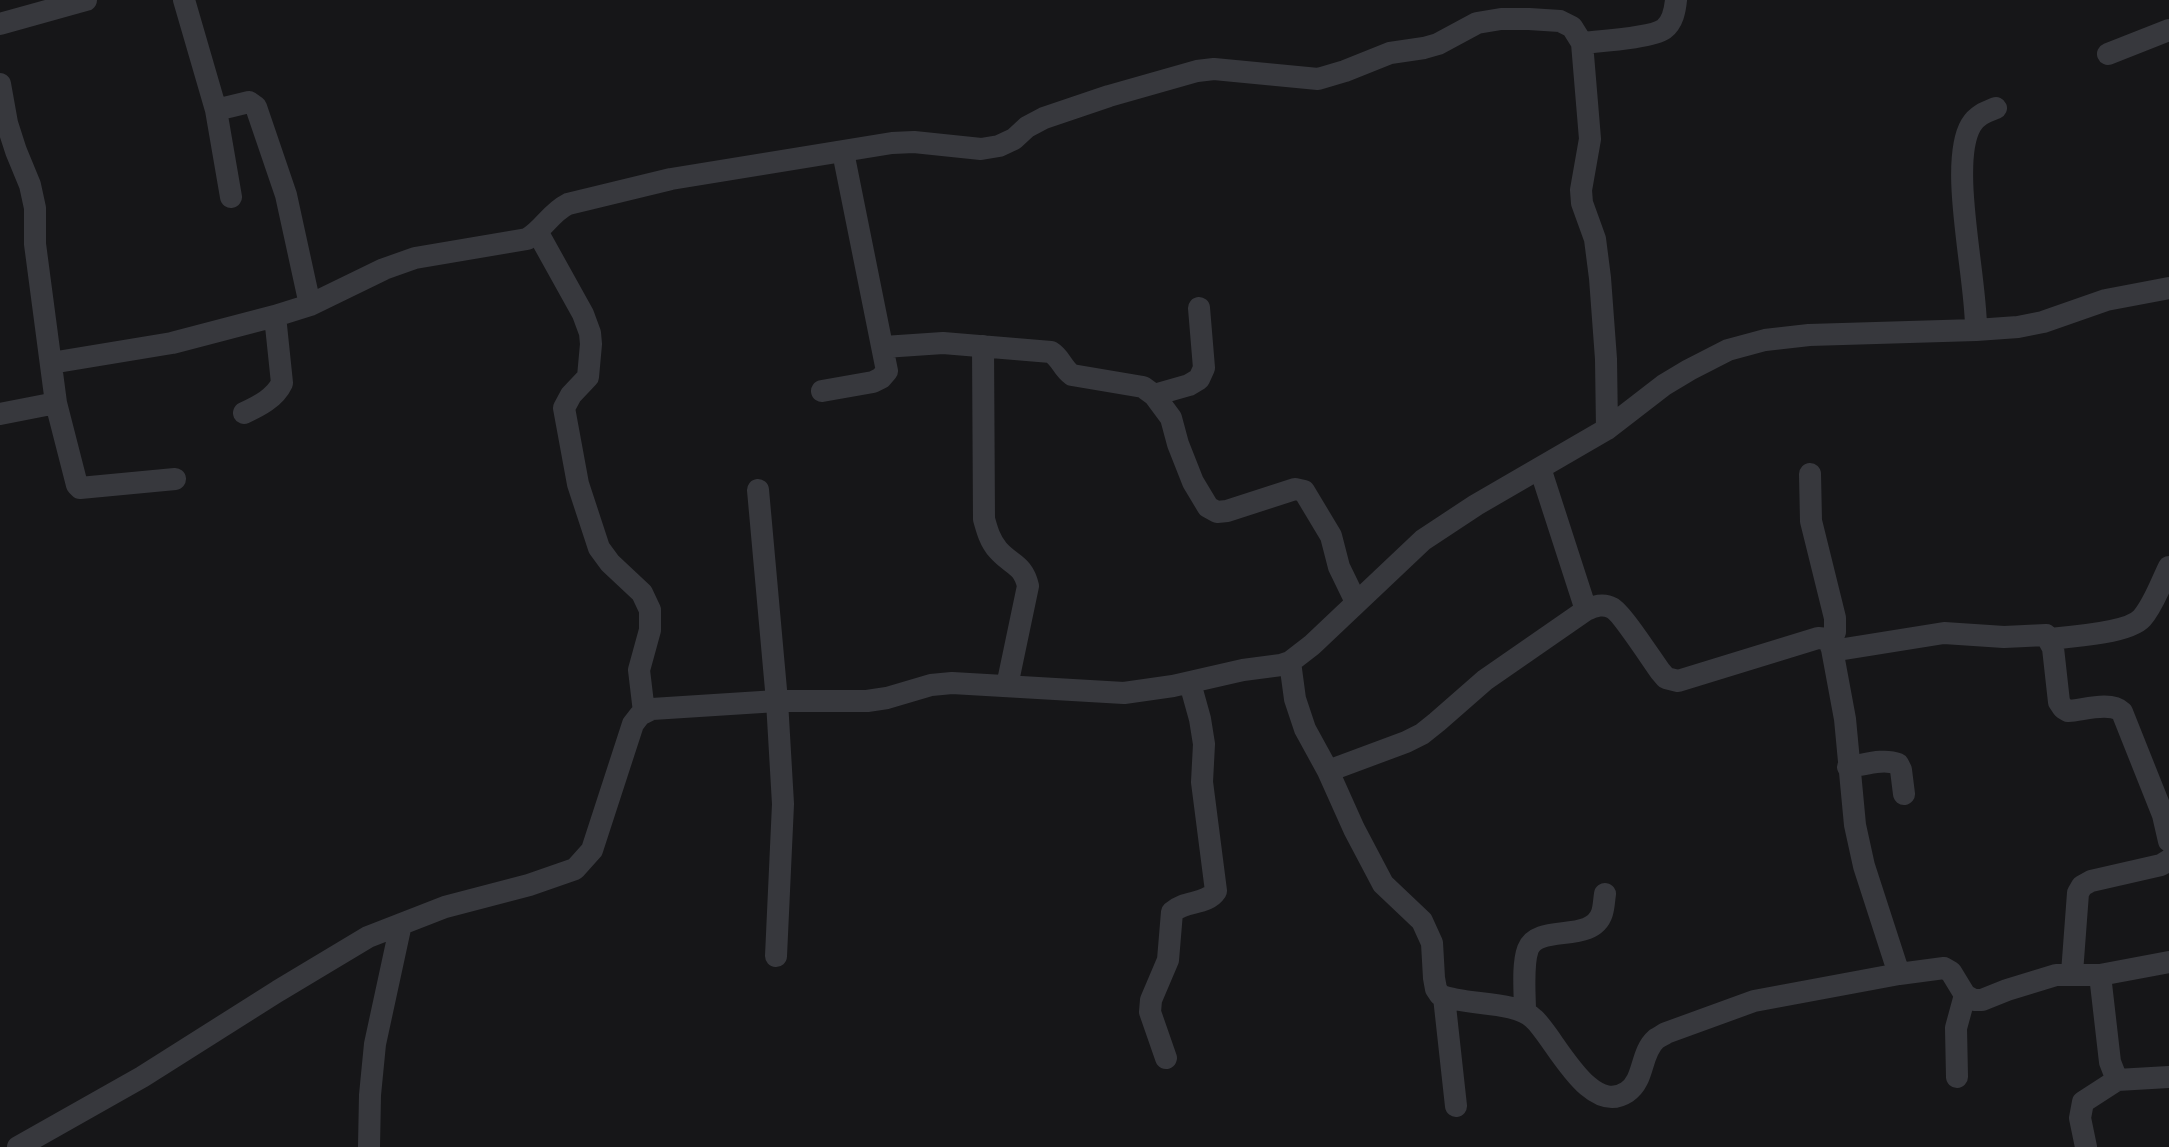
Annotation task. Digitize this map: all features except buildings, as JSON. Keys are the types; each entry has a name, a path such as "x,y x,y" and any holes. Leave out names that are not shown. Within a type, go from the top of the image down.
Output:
{"street":[{"path":"0,24 86,0"},
{"path":"184,0 216,110 231,197"},
{"path":"1582,43 1655,33 1666,28 1673,17 1676,0"},
{"path":"51,363 172,343 275,316 310,305 384,269 415,258 527,239 538,233 557,209 568,204 671,179 892,143 914,142 981,149 999,146 1044,118 1197,71 1214,69 1318,79 1390,53 1438,44 1477,23 1529,9 1572,27 1582,43 1590,139 1581,190 1582,203 1595,239 1600,278 1607,429"},
{"path":"2108,54 2169,30"},
{"path":"0,84 7,123 30,185 35,208 35,244 56,403 77,485 80,488 175,479"},
{"path":"216,110 249,102 256,107 286,195 310,305"},
{"path":"1976,330 1977,308 1961,162 1972,123 1981,114 1996,108"},
{"path":"822,391 873,382 887,371 843,152"},
{"path":"538,233 583,314 590,333 588,377 571,395 564,408 578,484 599,548 610,563 642,593 650,610 650,630 639,670 644,712"},
{"path":"0,1145 18,1146 142,1077 368,937 445,907 529,885 575,869 592,850 633,724 644,712 668,706 867,701 952,683 1124,693 1290,662 1423,540 1476,505 1607,429 1664,385 1728,350 1765,340 1809,335 1976,330 2043,322 2106,300 2169,288"},
{"path":"1154,395 1199,379 1204,368 1199,308"},
{"path":"244,413 260,405 282,383 275,316"},
{"path":"884,347 943,343 1051,352 1057,355 1064,369 1072,375 1143,387 1154,395 1171,418 1193,482 1208,507 1217,512 1227,511 1295,489 1304,491 1331,536 1339,567 1356,602"},
{"path":"983,346 984,519 995,548 1022,570 1028,586 1007,686"},
{"path":"0,414 56,403"},
{"path":"1540,468 1586,610"},
{"path":"1810,474 1811,521 1835,618 1831,646"},
{"path":"758,490 783,804 776,956"},
{"path":"2049,639 2117,630 2140,621 2169,567"},
{"path":"1328,771 1422,734 1485,680 1586,610 1599,605 1611,607 1622,617 1666,678 1678,681 1818,638 1828,639 1845,719 1855,825 1864,866 1899,974"},
{"path":"1831,646 1852,649 1944,633 2004,637 2046,635 2053,648 2059,702 2063,708 2068,711 2109,706 2122,712 2163,815 2169,841"},
{"path":"1290,662 1295,699 1305,729 1354,829 1383,884 1422,921 1432,943 1436,989 1440,995 1525,1012 1538,1023 1583,1083 1600,1094 1620,1096 1628,1092 1649,1049 1655,1040 1666,1033 1754,1001 1944,968 1951,972 1965,995 1982,1000 2056,975 2100,975 2169,962"},
{"path":"1166,1058 1150,1012 1151,1000 1168,960 1172,912 1184,904 1210,898 1216,891 1202,782 1204,744 1190,683"},
{"path":"1848,767 1892,761 1901,770 1904,794"},
{"path":"2072,973 2078,893 2082,886 2091,881 2161,865 2169,860"},
{"path":"1525,1012 1526,963 1530,945 1537,938 1593,925 1602,915 1605,894"},
{"path":"369,1147 375,1044 401,924"},
{"path":"2100,975 2110,1062 2117,1080"},
{"path":"1957,1077 1956,1028 1965,995"},
{"path":"1444,997 1456,1106"},
{"path":"2086,1147 2080,1118 2083,1102 2117,1080 2169,1077"}]}
